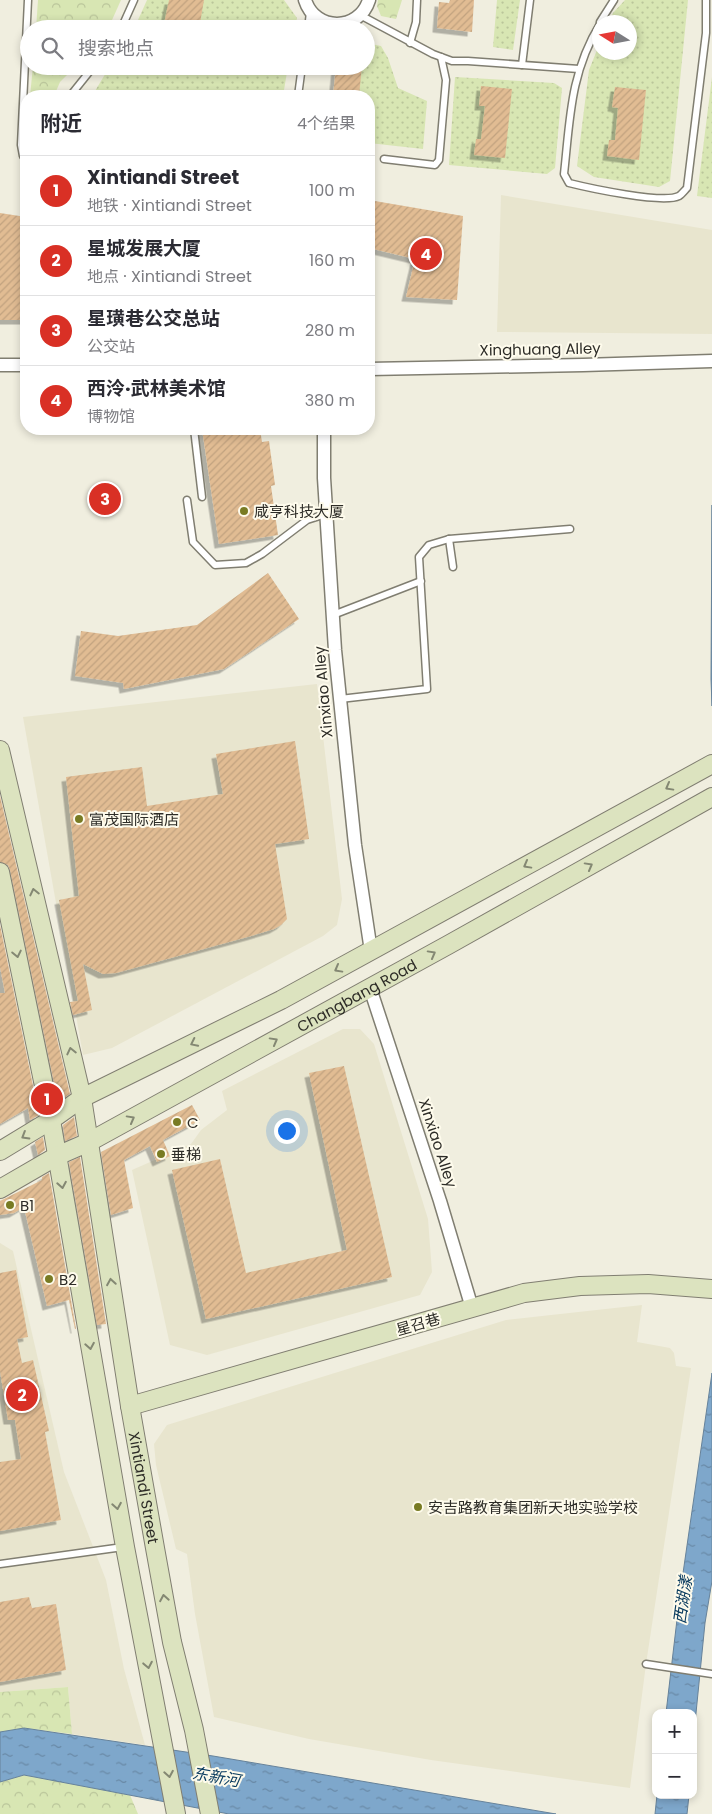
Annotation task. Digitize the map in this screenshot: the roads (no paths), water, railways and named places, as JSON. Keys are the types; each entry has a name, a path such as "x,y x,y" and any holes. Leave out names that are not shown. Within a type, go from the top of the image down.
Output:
{"main road":[{"name":"Xintiandi Street","path":"0,750 82,1098 130,1406 172,1642 194,1730 210,1814"},
{"path":"0,1151 51,1120 82,1098 281,1000 712,764"},
{"name":"Changbang Road","path":"0,1188 58,1156 89,1142 370,988 712,797"},
{"name":"Xintiandi Street","path":"0,872 58,1156 125,1547 176,1813"},
{"name":"星召巷","path":"130,1406 524,1293 580,1286 648,1284 712,1289"}],"street":[{"path":"304,0 310,12 320,20"},
{"path":"354,20 360,16 369,0"},
{"name":"Xinghuang Alley","path":"375,369 712,361"},
{"path":"0,365 20,365"},
{"name":"Xinxiao Alley","path":"324,435 326,514 340,699 355,845 371,950"},
{"name":"Xinxiao Alley","path":"370,988 440,1202 472,1308"}],"lane":[{"path":"27,20 28,0"},
{"path":"125,20 134,0"},
{"path":"410,43 416,22 417,0"},
{"path":"522,65 530,0"},
{"path":"605,15 614,0"},
{"path":"592,38 584,54 574,88 564,174 569,183 606,192 658,198 678,196 687,188 706,33 706,0"},
{"path":"309,20 310,12"},
{"path":"360,16 367,20"},
{"path":"375,24 410,43 452,61 579,68"},
{"path":"384,159 435,165 439,160 446,80 441,57"},
{"path":"24,75 24,90"},
{"path":"75,90 87,75"},
{"path":"299,90 301,75"},
{"path":"195,435 202,497"},
{"path":"187,500 193,542 215,565 246,563 262,554 307,520 326,514"},
{"path":"340,699 427,689 419,557 429,545 449,539 570,528"},
{"path":"449,539 453,567"},
{"path":"333,615 421,581"},
{"path":"0,1564 125,1547"},
{"path":"646,1664 712,1674"}],"water":[{"path":"712,505 712,706 711,679"},
{"name":"西湖漾","path":"712,1373 712,1581 705,1623 696,1709 666,1709 680,1594"},
{"name":"东新河","path":"24,1728 213,1756 556,1814 229,1814 24,1775 0,1782 0,1732"},
{"path":"657,1799 689,1799 687,1814 655,1814"}],"place":[{"name":"西泠·武林美术馆","path":"426,254"},
{"name":"星璜巷公交总站","path":"105,499"},
{"name":"咸亨科技大厦","path":"244,511"},
{"name":"富茂国际酒店","path":"79,819"},
{"name":"Xintiandi Street","path":"47,1099"},
{"name":"C","path":"177,1122"},
{"name":"垂梯","path":"161,1154"},
{"name":"B1","path":"10,1205"},
{"name":"B2","path":"49,1279"},
{"name":"星城发展大厦","path":"22,1395"},
{"name":"安吉路教育集团新天地实验学校","path":"418,1507"}]}
